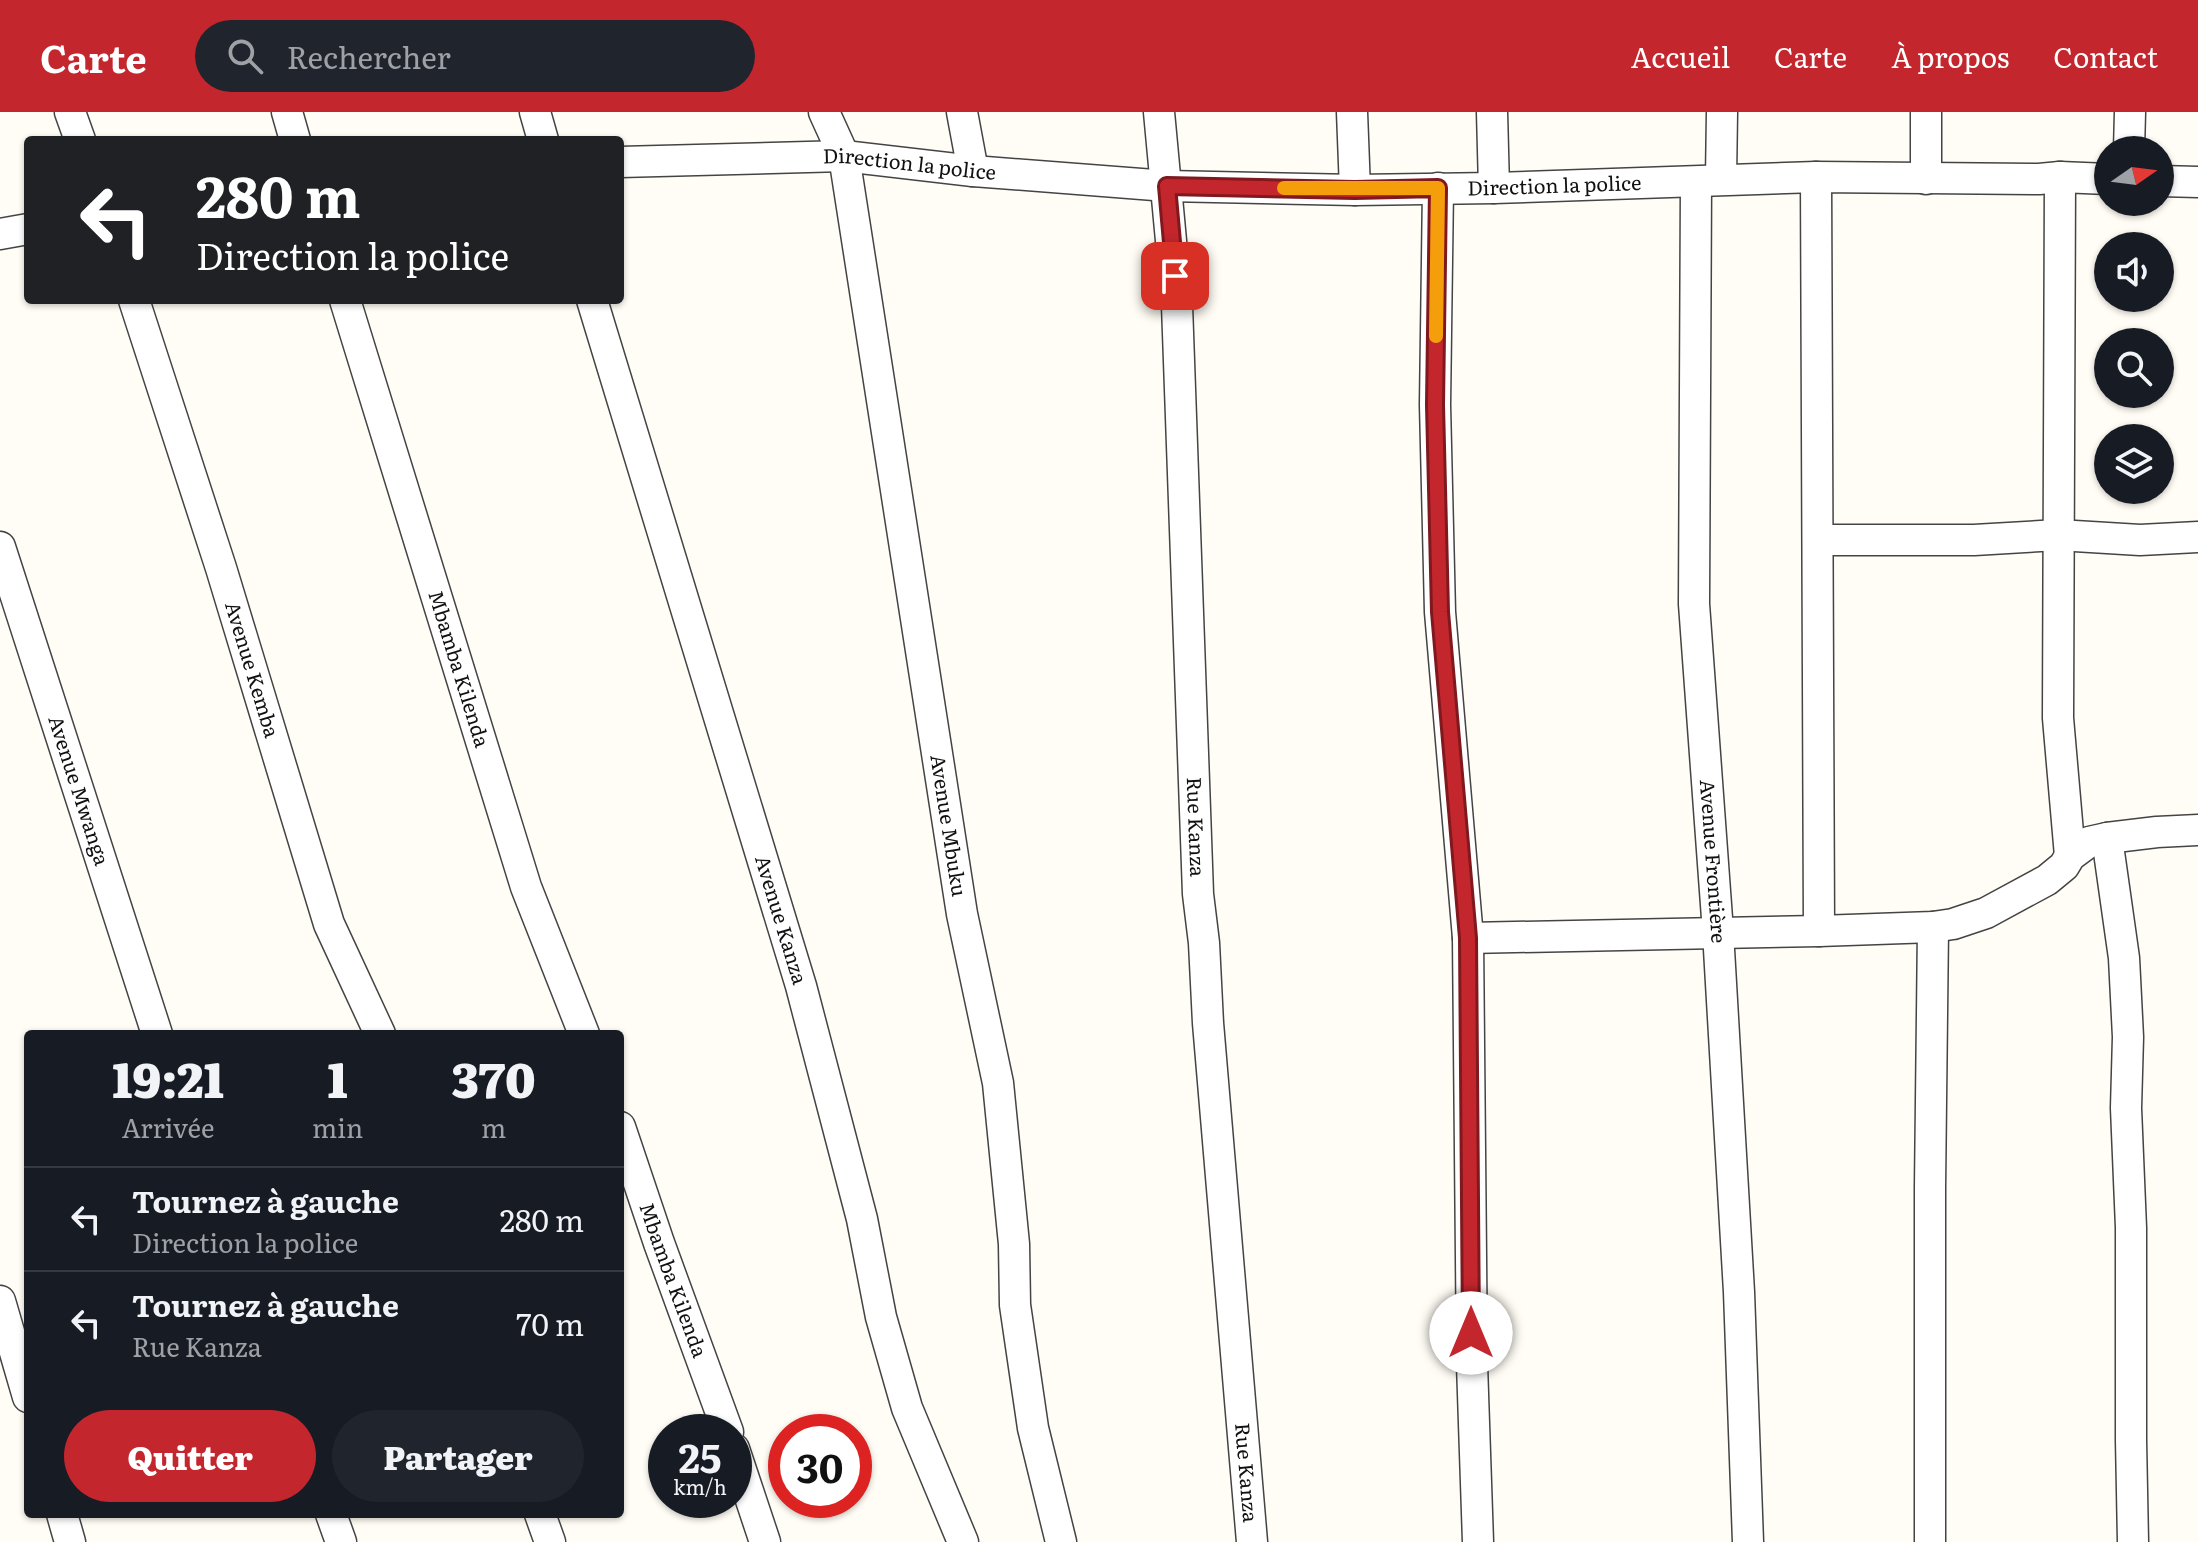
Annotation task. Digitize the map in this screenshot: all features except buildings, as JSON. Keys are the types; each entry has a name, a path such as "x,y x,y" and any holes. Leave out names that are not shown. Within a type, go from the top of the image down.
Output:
{"street":[{"path":"70,112 79,136"},
{"path":"287,112 294,136"},
{"path":"535,112 542,136"},
{"name":"Avenue Mbuku","path":"824,112 844,156 962,914 998,1083 1014,1244 1015,1305 1033,1428 1061,1542"},
{"path":"962,112 973,171"},
{"name":"Rue Kanza","path":"1159,112 1177,305 1198,894 1252,1542"},
{"path":"1352,112 1355,190"},
{"path":"1492,112 1494,188"},
{"name":"Avenue Frontière","path":"1722,112 1708,180 1694,604 1718,932 1739,1292 1748,1542"},
{"path":"1926,112 1926,179"},
{"path":"2129,136 2130,112"},
{"name":"Direction la police","path":"624,162 844,156 973,171 1167,186 1355,190 1816,177 2094,178"},
{"path":"1816,177 1819,931"},
{"path":"2060,177 2058,718 2070,856"},
{"path":"2174,181 2198,182"},
{"path":"1438,188 1435,405 1440,612 1468,938 1472,1364 1478,1542"},
{"path":"0,234 24,230"},
{"name":"Avenue Kemba","path":"135,304 226,582 329,924 378,1030"},
{"name":"Mbamba Kilenda","path":"346,304 526,887 582,1030"},
{"name":"Avenue Kanza","path":"593,304 801,986 862,1219 881,1317 907,1408 963,1542"},
{"path":"1819,540 1974,540 2058,535 2140,540 2198,537"},
{"name":"Avenue Mwanga","path":"0,547 156,1030"},
{"path":"1468,938 1933,927 1986,913 2047,880 2089,842 2198,830"},
{"path":"2107,838 2124,958 2128,1037 2126,1108 2131,1228 2133,1542"},
{"path":"1930,1542 1933,927"},
{"name":"Mbamba Kilenda","path":"624,1139 721,1414"},
{"path":"0,1301 24,1383"},
{"path":"752,1503 765,1542"},
{"path":"63,1518 70,1542"},
{"path":"332,1518 341,1542"},
{"path":"541,1518 550,1542"}],"slow traffic":[{"path":"1284,188 1438,188 1436,336"}],"route":[{"path":"1175,276 1167,186 1355,190 1438,188 1435,405 1440,612 1468,938 1471,1333"}]}
